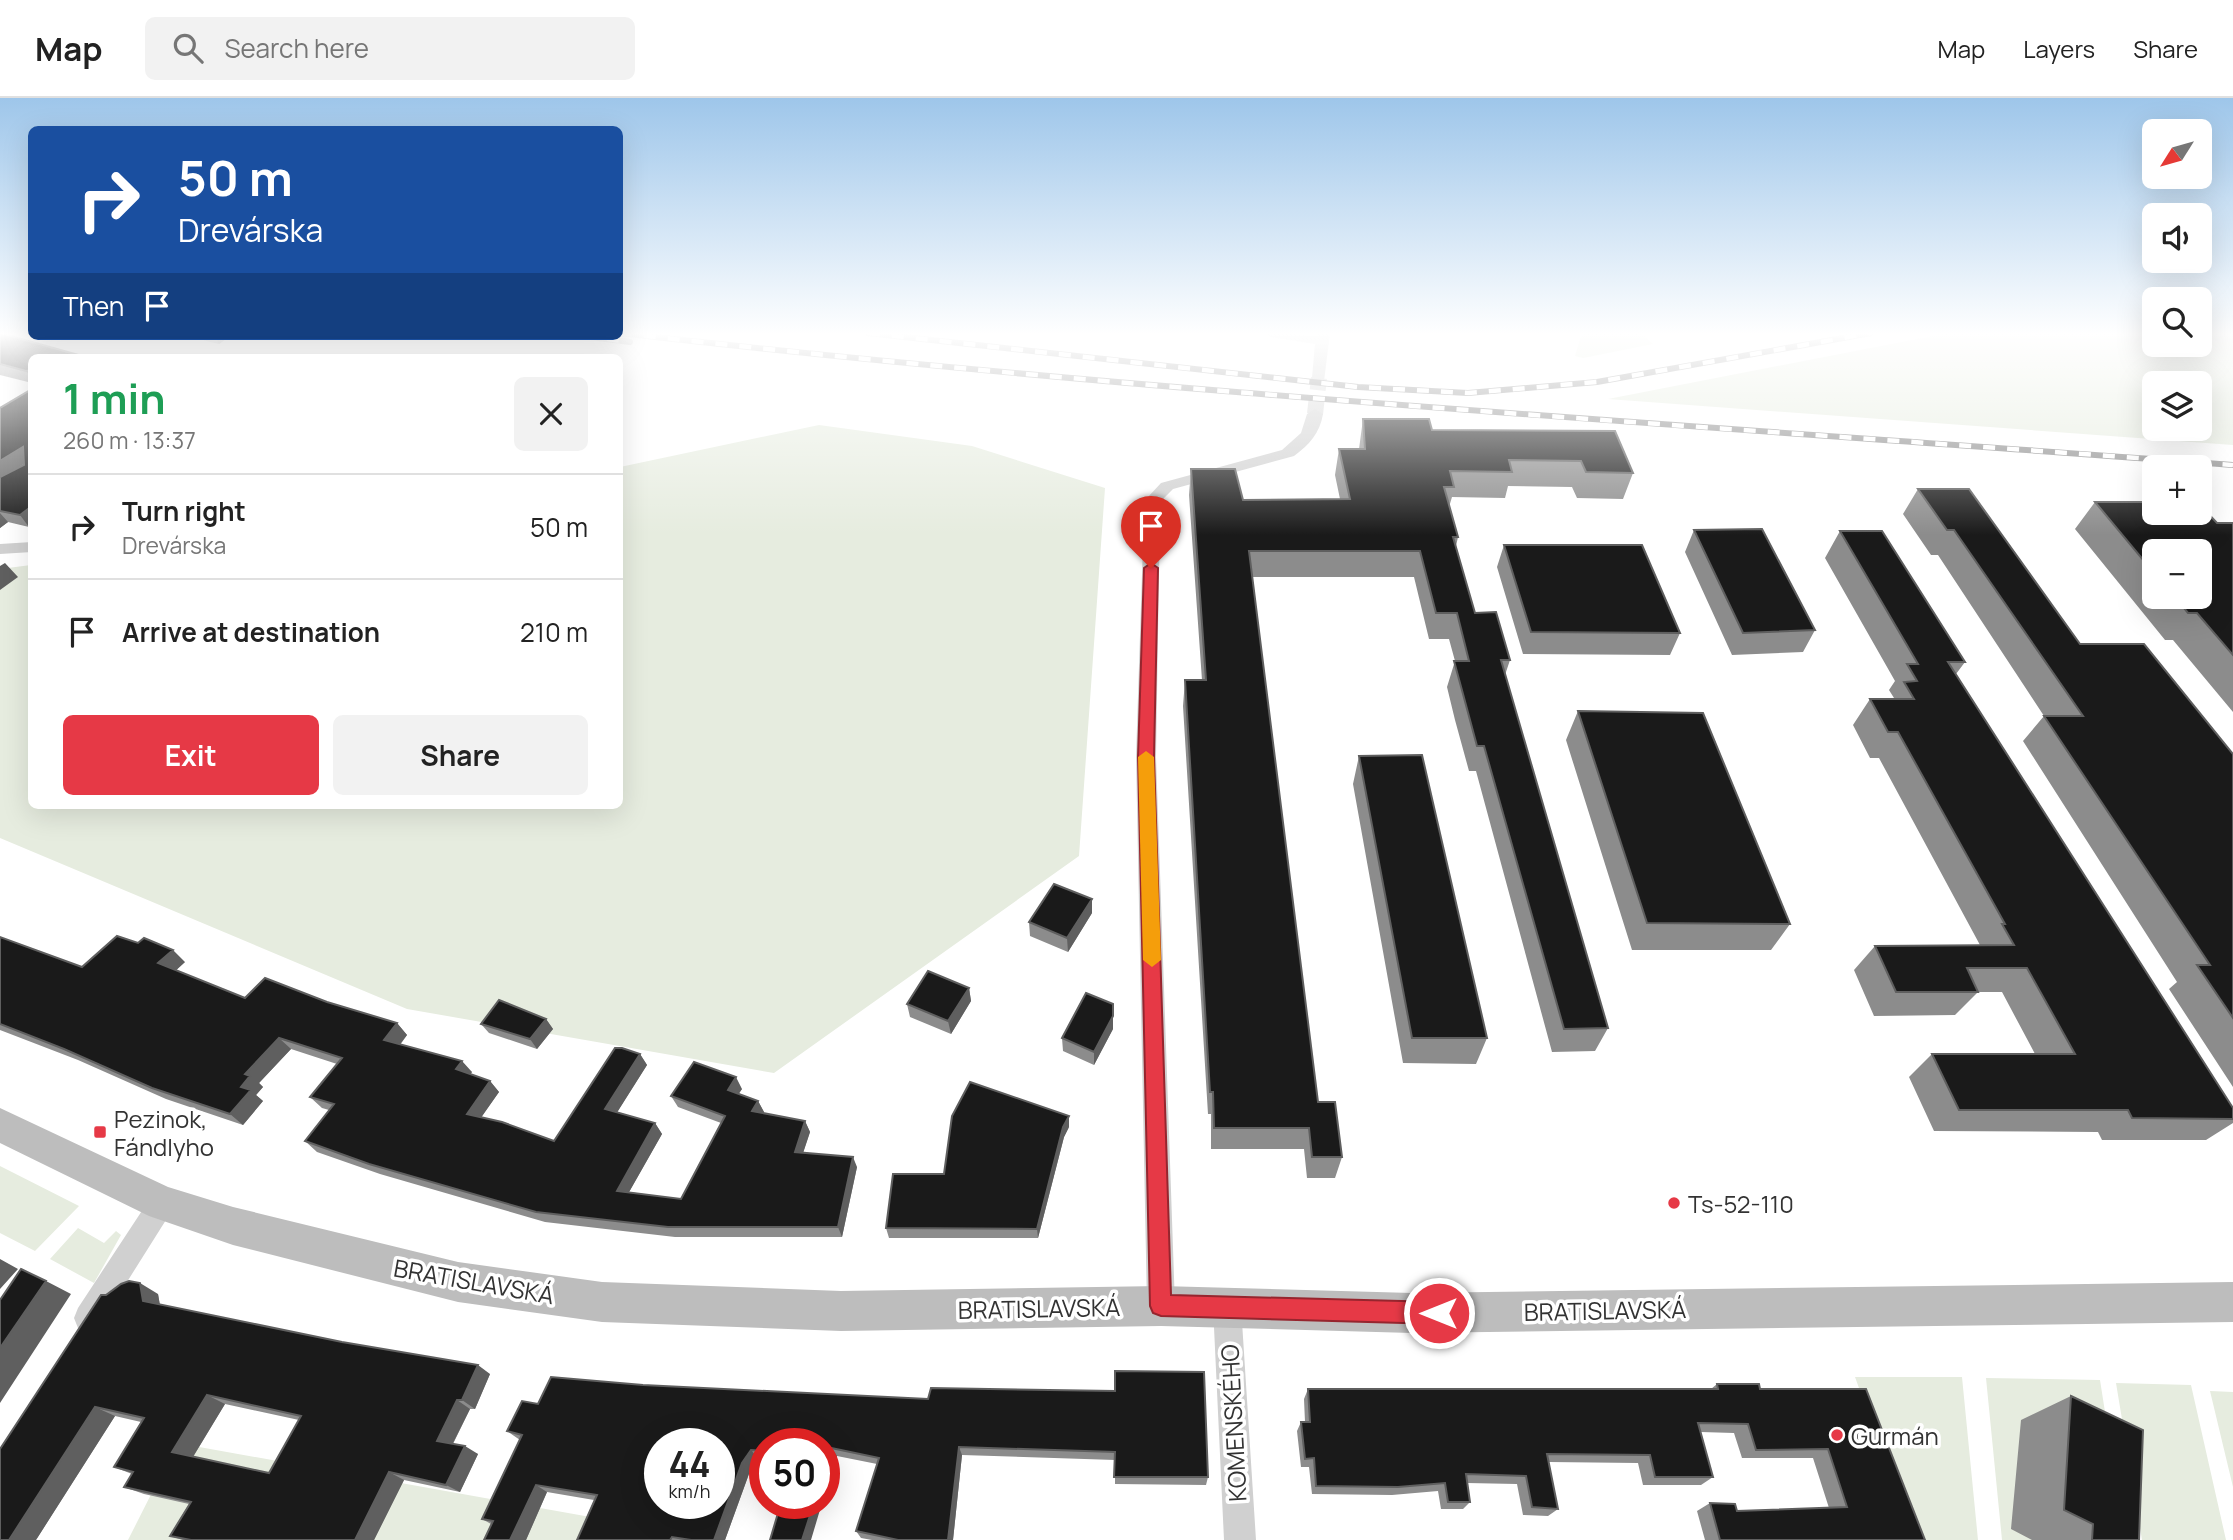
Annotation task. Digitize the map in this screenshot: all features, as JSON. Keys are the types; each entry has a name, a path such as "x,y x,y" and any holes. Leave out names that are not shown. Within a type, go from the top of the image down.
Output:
{"main road":[{"name":"BRATISLAVSKÁ","path":"0,1125 162,1203 308,1247 446,1279 601,1302 841,1311 1227,1306 1412,1313 2233,1303"}],"street":[{"path":"1161,1306 1146,757 1153,513 1156,497 1167,486 1288,453 1305,440 1314,426 1315,414"},
{"path":"0,549 28,547"},
{"path":"75,1337 162,1203"},
{"name":"KOMENSKÉHO","path":"1227,1306 1240,1540"}],"shaded area":[{"path":"1626,400 2142,400 2142,438"},
{"path":"2212,400 2233,400 2233,445 2179,441 2212,441"},
{"path":"819,425 972,446 1105,488 1079,856 774,1073 407,1009 0,838 0,569 28,565 28,809 623,809 623,466"},
{"path":"0,1166 79,1206 35,1251 0,1233"},
{"path":"78,1228 104,1243 116,1231 121,1235 94,1283 50,1259"},
{"path":"1855,1377 1962,1377 1978,1540 1914,1540"},
{"path":"1986,1378 2100,1380 2125,1540 2002,1540"},
{"path":"2116,1383 2191,1385 2226,1540 2142,1540"},
{"path":"2210,1391 2233,1392 2233,1487"},
{"path":"177,1443 719,1540 128,1540"}],"building":[{"path":"13,400 28,400 28,509 20,515 0,511 0,477 24,465 23,447 0,461 0,408"},
{"path":"1363,419 1429,419 1432,430 1615,431 1633,473 1586,472 1581,461 1509,460 1512,472 1450,471 1454,487 1444,487 1458,537 1453,537 1475,613 1496,612 1510,660 1501,660 1608,1028 1564,1029 1484,746 1477,746 1454,661 1469,661 1457,613 1436,613 1420,551 1249,551 1318,1102 1335,1102 1342,1157 1312,1157 1309,1128 1214,1128 1185,680 1206,680 1191,469 1235,469 1243,500 1350,499 1339,449 1365,449"},
{"path":"1918,489 1969,489 2080,644 2144,644 2233,754 2233,1018 2197,965 2210,965 2044,716 2083,716 1954,530 1947,530"},
{"path":"2095,502 2142,502 2142,525 2212,525 2212,518 2217,523 2233,523 2233,655 2197,613 2188,613 2185,609 2212,609 2212,539 2142,539 2142,559"},
{"path":"1762,529 1815,630 1743,633 1694,530"},
{"path":"1840,531 1882,531 1965,662 1948,662 2233,1108 2233,1119 2132,1118 2128,1110 1959,1110 1932,1054 2075,1054 2027,968 1967,968 1978,992 1896,992 1875,946 2014,945 2002,924 2005,924 1898,732 1888,732 1870,699 1914,699 1904,682 1917,681 1907,664 1918,664"},
{"path":"1504,545 1642,545 1680,633 1531,632"},
{"path":"1578,711 1703,713 1790,924 1647,923"},
{"path":"1422,755 1487,1038 1412,1038 1359,756"},
{"path":"1054,884 1092,899 1067,938 1029,922"},
{"path":"117,936 138,943 144,938 173,950 158,963 245,998 265,978 327,1002 397,1023 384,1040 462,1061 456,1069 490,1081 467,1114 502,1122 554,1141 615,1048 640,1054 605,1109 655,1123 617,1191 681,1199 725,1116 671,1096 694,1062 736,1077 728,1090 758,1101 752,1111 805,1121 795,1152 853,1157 838,1227 668,1227 536,1212 369,1164 305,1141 334,1104 310,1097 342,1058 279,1038 245,1074 250,1076 241,1087 251,1090 230,1114 152,1088 0,1024 0,937 82,967"},
{"path":"928,971 969,988 948,1021 907,1004"},
{"path":"1086,993 1113,1004 1113,1016 1094,1052 1062,1038"},
{"path":"499,1000 546,1019 530,1039 481,1024"},
{"path":"970,1082 1069,1116 1063,1127 1037,1229 886,1228 893,1174 944,1174 952,1116"},
{"path":"21,1269 46,1281 0,1348 0,1300"},
{"path":"129,1281 140,1283 143,1301 342,1342 478,1365 462,1400 457,1400 437,1441 465,1446 446,1485 389,1472 355,1540 191,1540 170,1536 191,1502 124,1487 133,1472 114,1467 144,1418 95,1407 9,1540 0,1540 0,1449 101,1295 106,1295","holes":["207,1395 301,1416 269,1473 172,1452"]},
{"path":"1115,1371 1204,1372 1208,1477 1114,1477 1115,1452 959,1447 948,1540 898,1540 856,1531 879,1458 840,1450 840,1428 749,1428 749,1453 735,1482 735,1428 644,1428 644,1519 722,1519 714,1540 672,1537 670,1540 577,1540 597,1495 536,1485 510,1540 484,1540 493,1521 482,1519 522,1435 507,1431 522,1401 538,1404 551,1377 643,1385 928,1399 931,1388 1115,1391"},
{"path":"1717,1384 1759,1384 1760,1389 1866,1389 1925,1540 1720,1540 1710,1503 1735,1504 1737,1511 1847,1507 1828,1449 1756,1450 1748,1424 1698,1423 1713,1477 1655,1477 1650,1455 1547,1454 1558,1509 1532,1507 1526,1476 1466,1474 1470,1502 1448,1502 1445,1483 1398,1487 1316,1486 1314,1458 1305,1459 1301,1422 1310,1422 1308,1389 1718,1389"},
{"path":"2071,1396 2143,1430 2139,1540 2092,1540 2093,1524 2064,1510"},
{"path":"776,1519 809,1519 802,1540 770,1540"}],"tunnel":[{"path":"1315,414 1317,400"}],"railway":[{"path":"1345,400 2233,465"}],"slow traffic":[{"path":"1146,757 1152,960"}],"place":[{"name":"Pezinok, Fándlyho","path":"100,1132"},
{"name":"Ts-52-110","path":"1674,1203"},
{"name":"Gurmán","path":"1837,1435"}],"route":[{"path":"1151,568 1146,757 1161,1306 1439,1313"}]}
